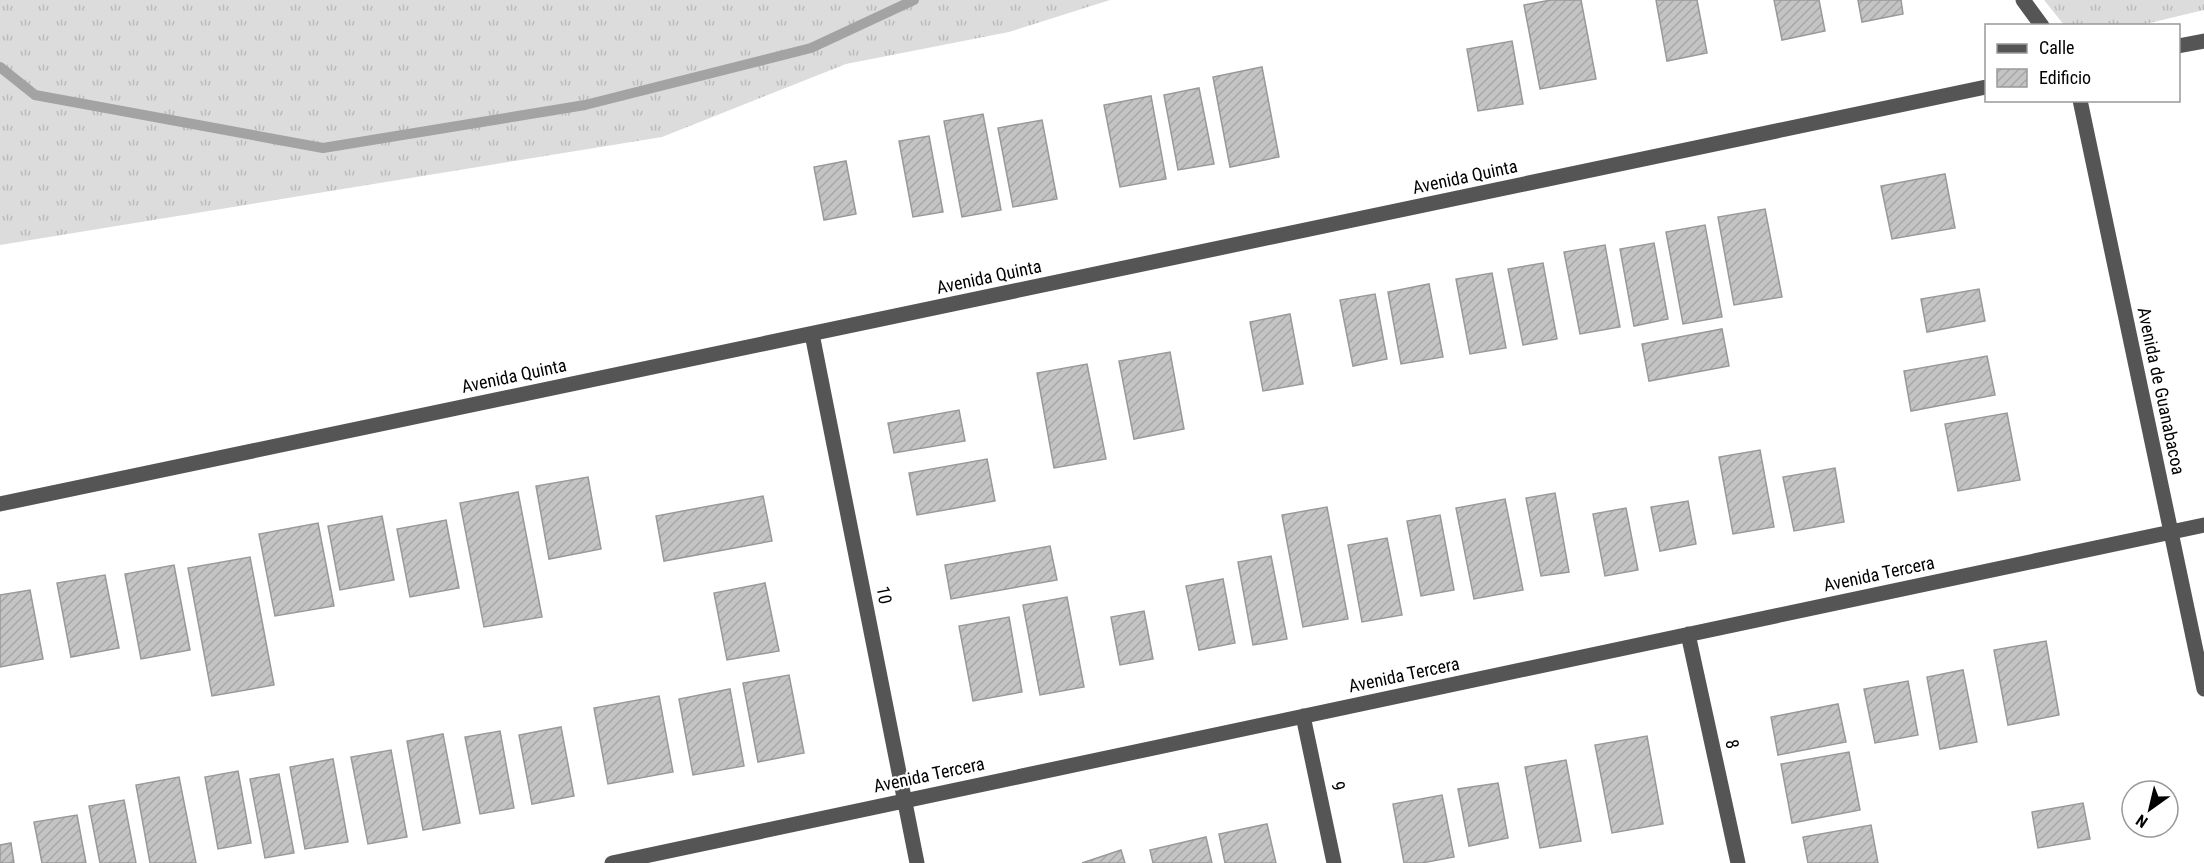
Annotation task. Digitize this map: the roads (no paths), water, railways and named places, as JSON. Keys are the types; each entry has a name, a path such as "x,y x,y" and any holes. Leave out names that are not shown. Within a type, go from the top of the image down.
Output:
{"street":[{"path":"2023,0 2041,24"},
{"path":"2180,46 2204,41"},
{"name":"Avenida Quinta","path":"0,504 1985,87"},
{"name":"Avenida de Guanabacoa","path":"2080,102 2204,690"},
{"name":"10","path":"812,334 917,863"},
{"name":"Avenida Tercera","path":"612,863 2204,525"},
{"name":"8","path":"1689,634 1738,863"},
{"name":"9","path":"1303,716 1334,863"}],"waterway":[{"path":"0,67 35,95 323,148 585,105 811,48 914,0"}]}
